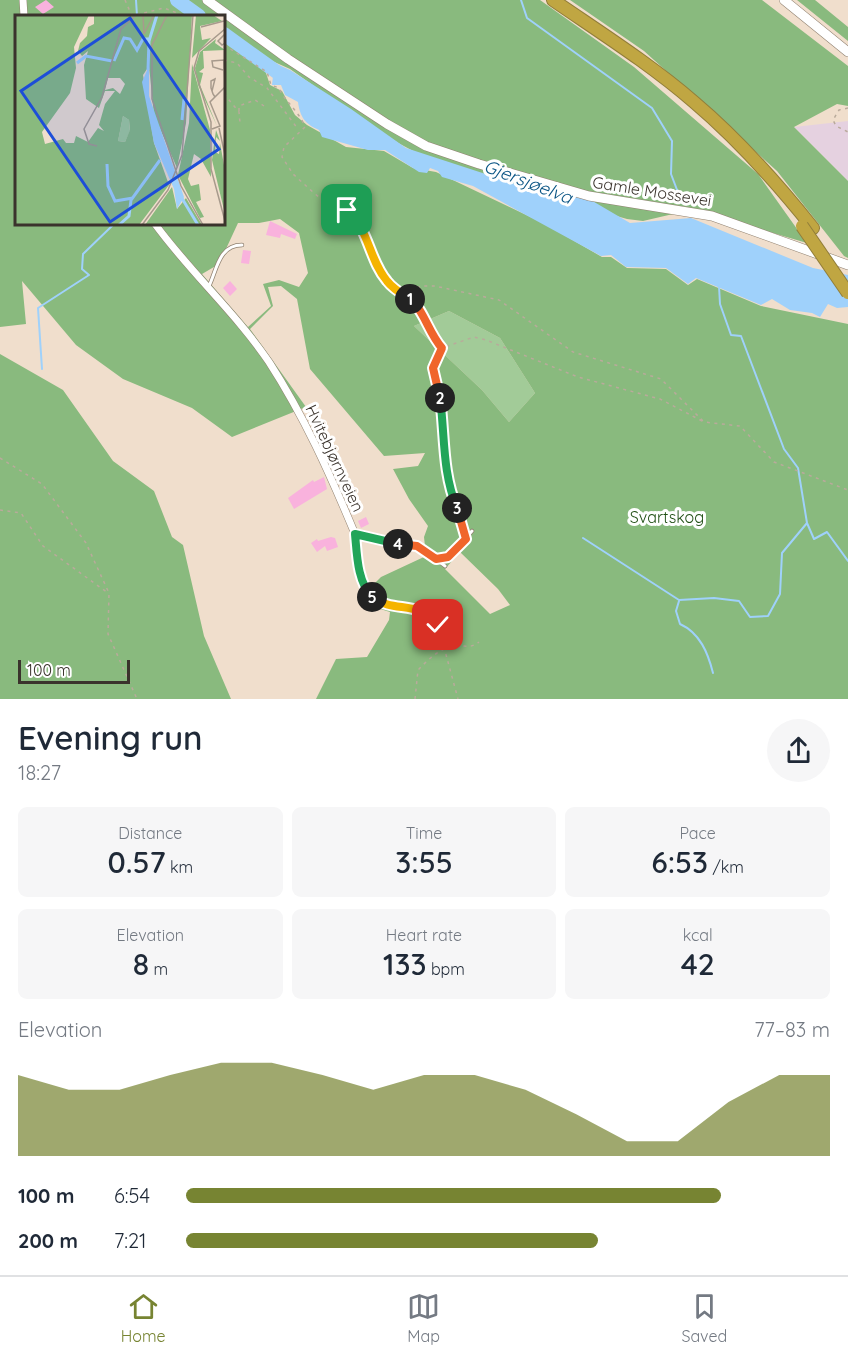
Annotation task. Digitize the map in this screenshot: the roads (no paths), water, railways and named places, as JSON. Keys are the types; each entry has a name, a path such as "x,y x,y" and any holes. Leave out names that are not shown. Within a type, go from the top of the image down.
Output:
{"highway":[{"path":"542,0 690,107 757,171 808,227 848,293"},
{"path":"553,0 625,49 694,101 755,159 848,278"}],"main road":[{"name":"Gamle Mossevei","path":"207,0 280,54 387,124 426,146 589,196 712,216 848,265"},
{"path":"784,0 848,52"}],"street":[{"path":"23,0 24,15"},
{"name":"Hvitebjørnveien","path":"156,225 268,360 302,416 330,473 355,534"}],"lane":[{"path":"208,287 224,251 231,246 242,245"},
{"path":"436,559 448,557 472,531"},
{"path":"355,534 417,546 445,566"}],"water":[{"path":"272,62 290,70 351,109 406,148 531,189 584,196 630,223 691,218 813,268 848,275 848,307 837,308 828,304 820,317 812,313 790,310 772,299 761,305 696,278 688,284 666,268 626,267 611,255 601,256 473,186 442,177 438,171 430,168 427,173 419,172 385,150 368,150 322,137 319,130 304,119 298,102 285,95 281,85 272,85 273,76 267,66"}],"waterway":[{"path":"136,0 137,15"},
{"name":"Gjersjøelva","path":"177,0 198,15"},
{"path":"521,0 527,18 652,108 672,141 671,174 682,203"},
{"name":"Gjersjøelva","path":"225,35 281,75"},
{"path":"42,369 38,308 89,275 82,269 83,254 113,225"},
{"path":"719,286 720,304 731,335 741,336 784,449 798,468 807,523 814,539 827,532 848,561"},
{"path":"583,538 679,600 714,598 739,601 750,617 768,616 780,594 782,553 807,523"},
{"path":"679,601 676,611 680,624 698,638 709,658 713,673"}],"park label":[{"name":"Svartskog","path":"667,517"}]}
